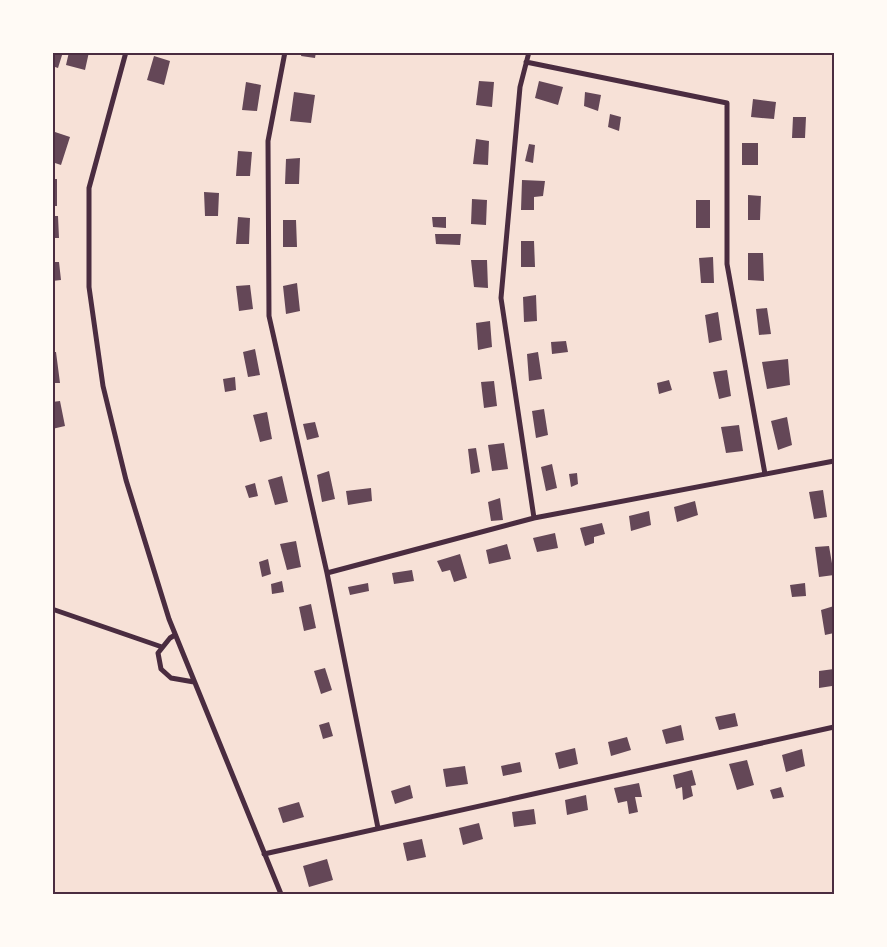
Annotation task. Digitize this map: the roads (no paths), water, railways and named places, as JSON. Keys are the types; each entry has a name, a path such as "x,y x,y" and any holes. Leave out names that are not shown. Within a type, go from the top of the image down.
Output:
{"street":[{"path":"126,52 89,188 89,287 103,386 126,480 175,635 281,894"},
{"path":"285,52 268,141 269,316 327,573 378,828"},
{"path":"529,52 520,86 501,298 534,518"},
{"path":"526,62 727,103 727,264 766,474"},
{"path":"327,573 534,518 834,461"},
{"path":"52,609 162,646"},
{"path":"175,635 162,646 158,653 161,669 171,678 194,682"},
{"path":"264,854 834,727"}]}
